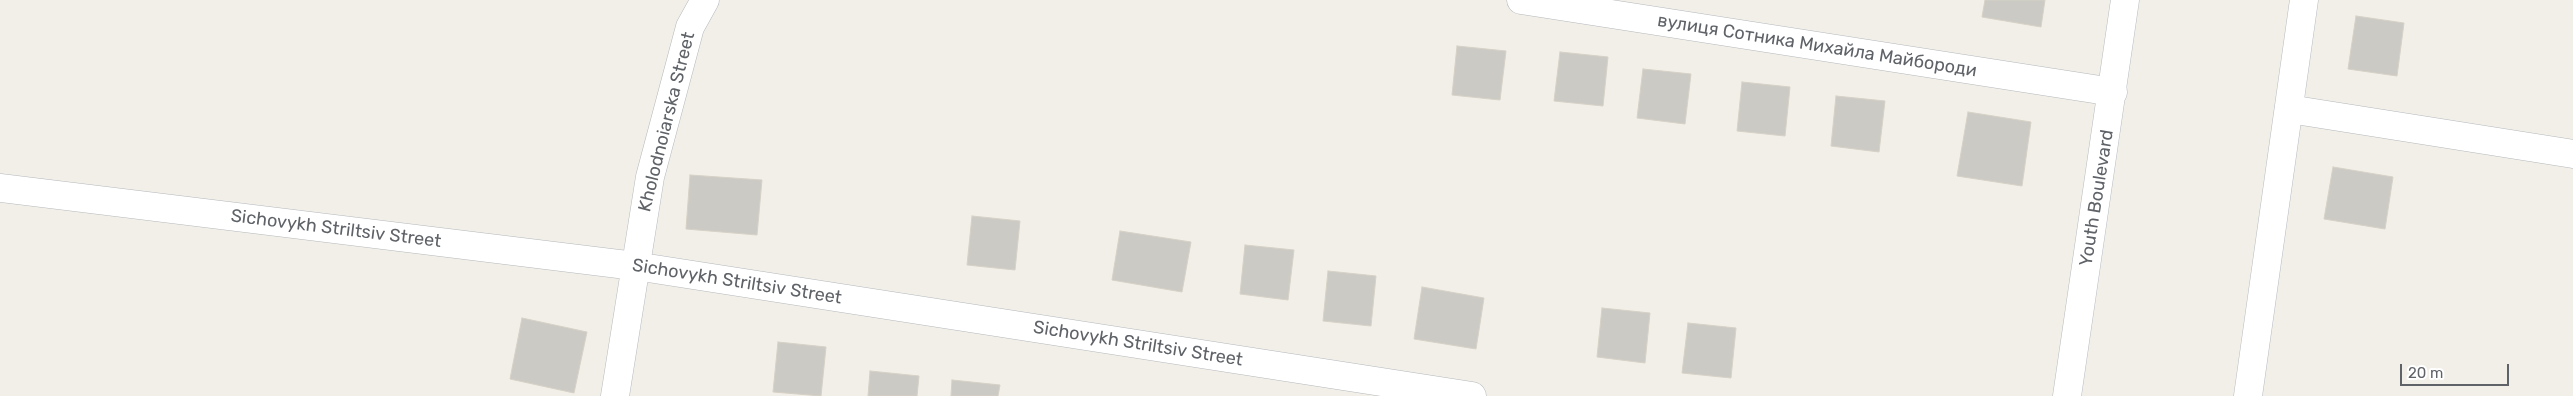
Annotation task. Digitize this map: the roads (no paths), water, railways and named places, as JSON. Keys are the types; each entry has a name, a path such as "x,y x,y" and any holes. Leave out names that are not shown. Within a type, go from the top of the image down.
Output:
{"street":[{"name":"Kholodnoiarska Street","path":"615,396 650,177 690,27 705,0"},
{"name":"вулиця Сотника Михайла Майбороди","path":"1521,0 2113,92"},
{"name":"Youth Boulevard","path":"2067,396 2125,0"},
{"path":"2248,396 2304,0"},
{"path":"2289,109 2573,154"},
{"name":"Sichovykh Striltsiv Street","path":"0,188 635,266 1472,396"}]}
